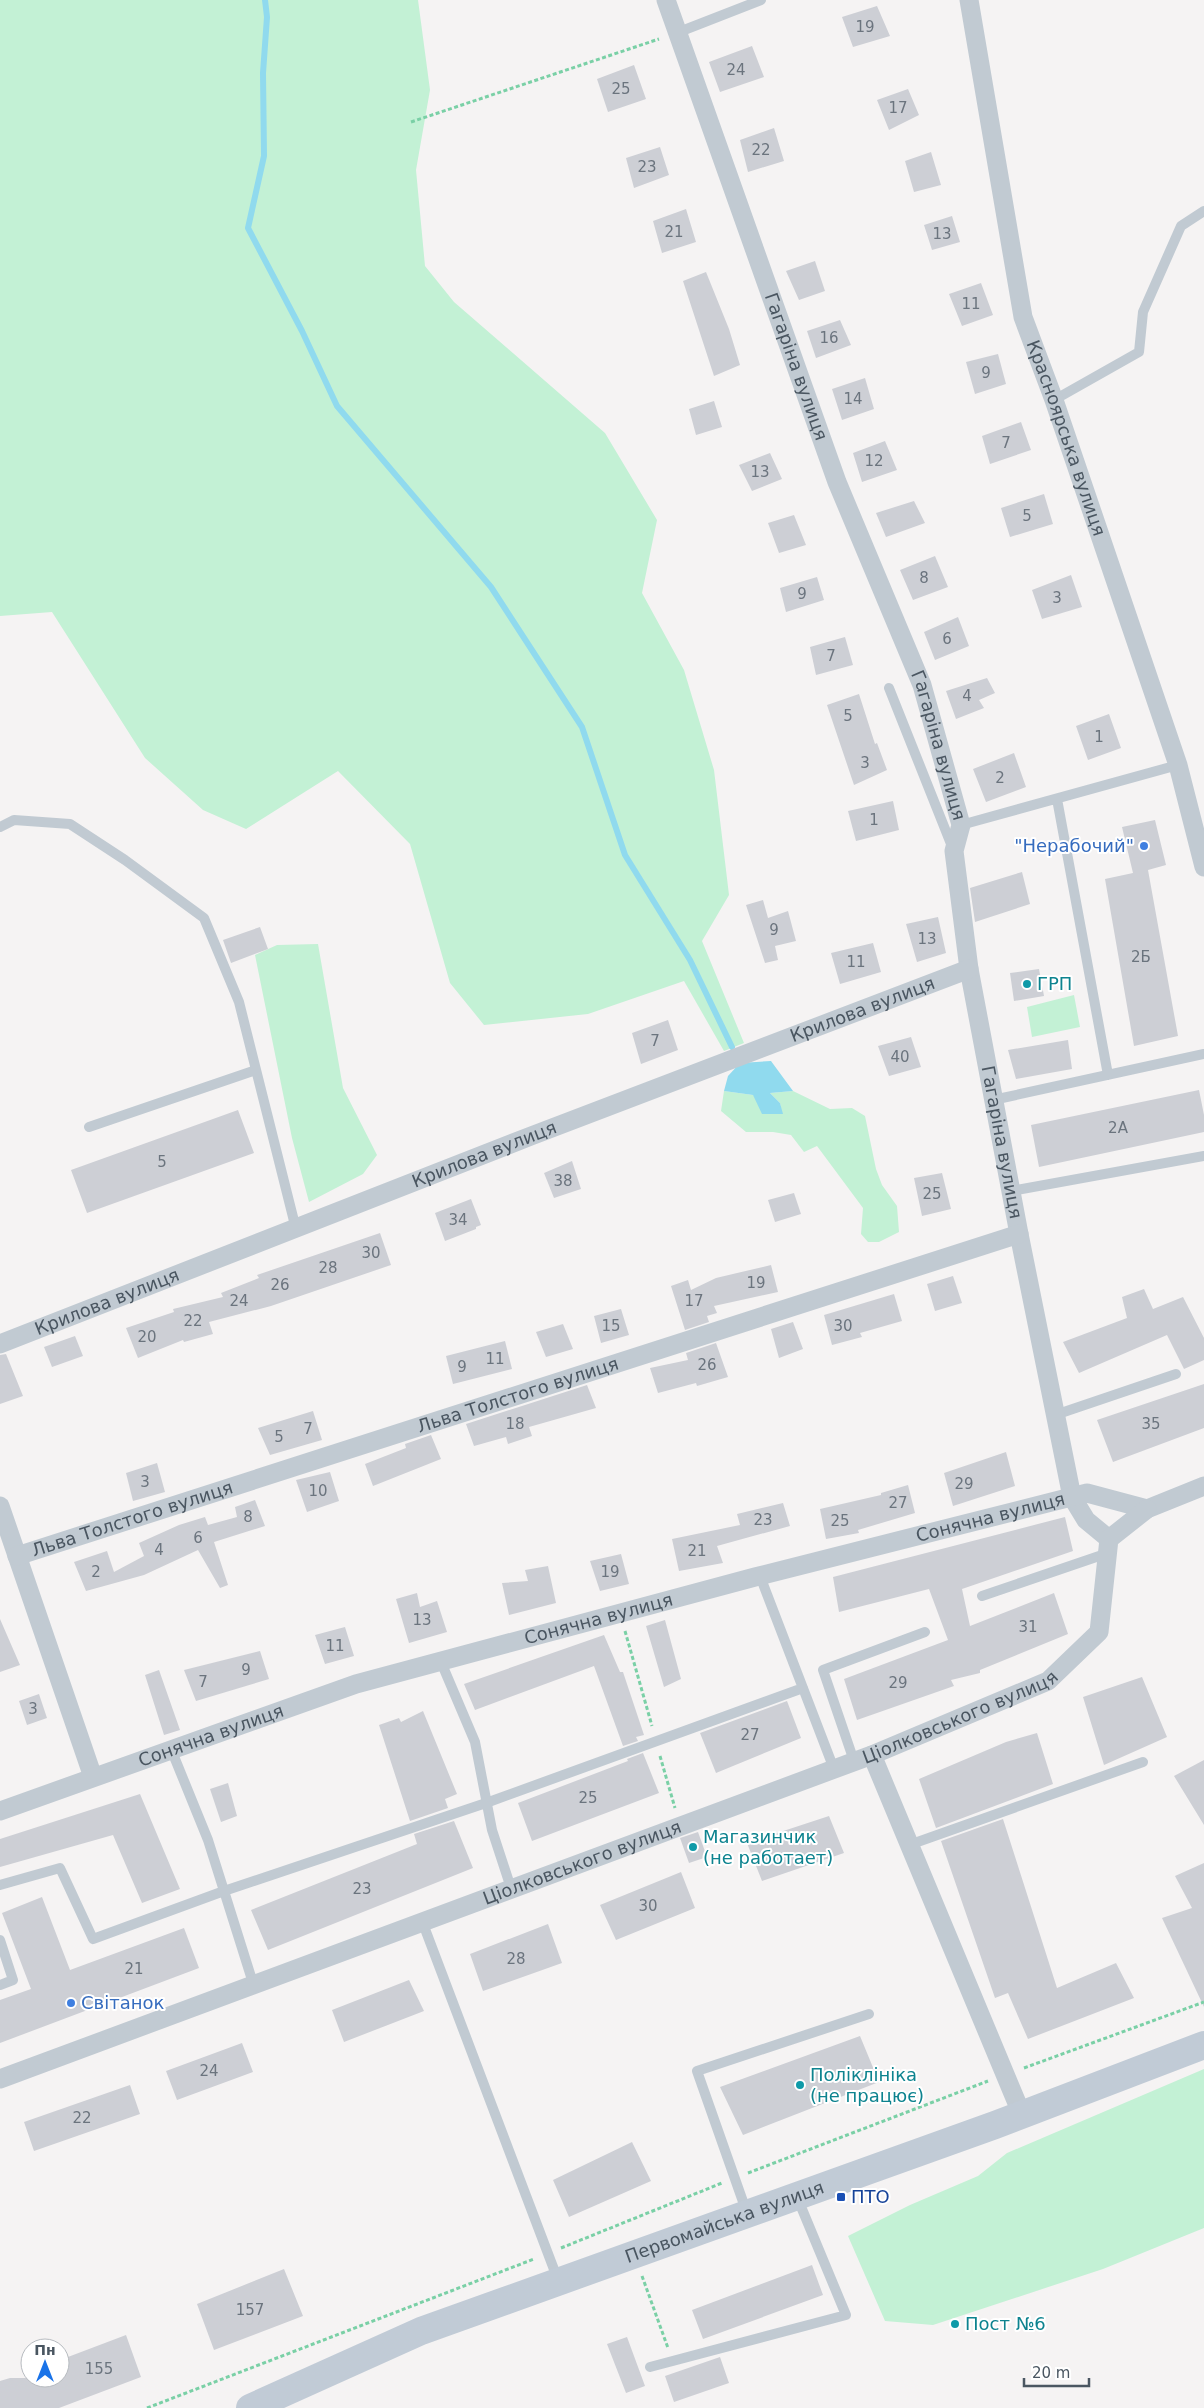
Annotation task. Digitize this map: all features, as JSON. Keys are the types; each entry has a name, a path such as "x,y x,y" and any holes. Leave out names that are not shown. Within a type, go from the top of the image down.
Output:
{"street":[{"name":"Гагаріна вулиця","path":"666,0 679,32 837,482 922,685 961,825 954,851 969,969 1019,1234 1072,1497 1086,1520 1109,1546"},
{"name":"Красноярська вулиця","path":"969,0 1022,317 1054,400 1178,766 1204,867"},
{"name":"Крилова вулиця","path":"0,1344 540,1132 969,969"},
{"name":"Льва Толстого вулиця","path":"17,1556 1019,1234"},
{"path":"1109,1546 1147,1508 1204,1486"},
{"name":"Сонячна вулиця","path":"0,1811 356,1684 760,1576 1087,1493 1147,1508"},
{"path":"0,1506 93,1777"},
{"name":"Ціолковського вулиця","path":"0,2079 253,1983 854,1761 1048,1680 1099,1632 1109,1546"},
{"path":"872,1754 1022,2115"},
{"name":"Первомайська вулиця","path":"250,2408 421,2331 1022,2115 1204,2045"}],"lane":[{"path":"679,32 761,0"},
{"path":"1054,400 1139,352 1143,312 1181,226 1204,211"},
{"path":"888,688 954,851"},
{"path":"961,825 1178,766"},
{"path":"1057,799 1108,1075"},
{"path":"0,827 14,820 70,824 125,860 204,918 239,1002 296,1229"},
{"path":"994,1100 1204,1054"},
{"path":"89,1127 256,1070"},
{"path":"1011,1191 1204,1156"},
{"path":"1055,1415 1176,1374"},
{"path":"982,1596 1109,1546"},
{"path":"760,1576 834,1768"},
{"path":"854,1761 823,1670 925,1632"},
{"path":"441,1662 475,1742 492,1830 511,1888"},
{"path":"0,1885 60,1868 93,1940 224,1891 486,1803 803,1688"},
{"path":"171,1750 208,1840 253,1983"},
{"path":"910,1845 1143,1762"},
{"path":"422,1921 559,2281"},
{"path":"0,1940 13,1980 0,1985"},
{"path":"748,2214 697,2071 868,2014"},
{"path":"650,2367 846,2315 796,2196"}],"path":[{"path":"411,122 679,32"},
{"path":"620,1614 654,1733"},
{"path":"659,1752 680,1825"},
{"path":"147,2408 548,2253 816,2145 1204,2002"},
{"path":"634,2254 672,2361"}],"green space":[{"path":"0,0 418,0 430,90 416,170 425,266 454,302 605,433 657,520 642,593 684,670 714,770 729,895 702,941 744,1043 724,1051 684,981 588,1014 484,1025 450,983 410,844 338,771 246,829 203,810 145,758 52,612 0,616"},
{"path":"318,944 343,1088 377,1155 363,1174 309,1202 292,1138 255,955 277,945"},
{"path":"1074,995 1080,1027 1032,1037 1027,1007"},
{"path":"724,1091 753,1095 782,1114 780,1103 770,1093 793,1091 830,1109 852,1108 865,1116 876,1169 882,1185 897,1206 899,1232 879,1242 868,1242 861,1234 863,1208 817,1146 804,1152 791,1135 773,1132 746,1132 721,1111"},
{"path":"1204,2069 1204,2228 1103,2269 933,2325 885,2321 848,2236 910,2205 978,2176 1007,2153"}],"water":[{"path":"771,1061 793,1091 770,1093 780,1103 783,1114 762,1114 753,1095 724,1091 728,1076 740,1063"}],"building":[{"path":"877,6 890,36 853,47 842,17"},
{"path":"752,46 764,77 720,92 709,62"},
{"path":"634,65 646,99 608,112 597,79"},
{"path":"908,89 919,115 889,130 877,100"},
{"path":"774,128 784,161 748,172 740,140"},
{"path":"660,147 669,175 634,188 626,158"},
{"path":"931,152 941,185 914,192 905,161"},
{"path":"686,209 696,242 662,253 653,221"},
{"path":"952,216 960,242 932,250 924,225"},
{"path":"815,261 825,291 799,300 786,271"},
{"path":"706,272 729,329 740,365 714,376 683,281"},
{"path":"981,283 993,315 962,326 949,294"},
{"path":"840,320 851,345 816,358 807,331"},
{"path":"998,354 1006,384 975,394 966,362"},
{"path":"865,378 874,409 842,420 832,389"},
{"path":"714,401 722,427 696,435 689,409"},
{"path":"1021,422 1031,450 990,464 982,436"},
{"path":"885,441 897,470 862,482 853,453"},
{"path":"770,453 782,479 752,491 739,465"},
{"path":"1044,494 1053,524 1010,537 1001,508"},
{"path":"914,501 925,523 886,537 876,513"},
{"path":"794,515 806,545 779,553 768,523"},
{"path":"935,556 948,587 913,600 900,570"},
{"path":"1071,575 1082,607 1042,619 1032,590"},
{"path":"817,577 824,600 786,612 780,588"},
{"path":"958,617 969,646 935,660 924,632"},
{"path":"845,637 853,665 816,675 810,647"},
{"path":"987,678 995,693 979,700 984,708 956,719 946,691"},
{"path":"859,694 875,744 877,743 887,770 854,785 827,705"},
{"path":"1109,714 1121,748 1088,760 1076,726"},
{"path":"1014,753 1026,787 986,802 973,769"},
{"path":"893,801 899,830 856,841 848,811"},
{"path":"1155,820 1166,865 1148,870 1178,1036 1134,1046 1105,879 1133,873 1122,827"},
{"path":"1022,872 1030,904 975,922 970,888"},
{"path":"763,900 768,918 788,911 796,941 775,946 778,960 765,963 746,905"},
{"path":"938,917 946,953 917,962 906,924"},
{"path":"260,927 268,949 231,963 223,940"},
{"path":"873,943 881,972 840,984 831,953"},
{"name":"ГРП","path":"1039,969 1044,996 1014,1001 1010,973"},
{"path":"668,1020 678,1050 641,1064 632,1033"},
{"path":"911,1037 921,1067 889,1076 878,1046"},
{"path":"1068,1040 1072,1069 1016,1079 1008,1050"},
{"path":"1199,1090 1204,1115 1204,1132 1039,1167 1031,1125"},
{"path":"238,1110 254,1153 87,1213 71,1170"},
{"path":"572,1161 581,1189 554,1198 544,1173"},
{"path":"942,1173 951,1209 922,1216 914,1178"},
{"path":"794,1193 801,1214 775,1222 768,1200"},
{"path":"471,1199 481,1225 476,1227 476,1229 445,1241 435,1213"},
{"path":"380,1233 391,1265 271,1306 209,1322 213,1334 184,1342 183,1340 138,1358 126,1328 174,1312 173,1309 223,1297 221,1293 259,1278 257,1275"},
{"path":"771,1265 778,1292 714,1306 717,1313 707,1316 709,1322 685,1330 671,1286 688,1280 691,1290 716,1278"},
{"path":"953,1276 962,1303 935,1311 927,1284"},
{"path":"1144,1289 1153,1309 1183,1297 1204,1338 1204,1360 1184,1369 1167,1335 1079,1373 1063,1342 1127,1318 1122,1297"},
{"path":"894,1294 902,1321 860,1333 862,1337 832,1345 824,1315"},
{"path":"621,1309 629,1335 601,1343 594,1316"},
{"path":"793,1322 803,1349 779,1358 771,1329"},
{"path":"563,1324 573,1349 546,1357 536,1332"},
{"path":"75,1336 83,1356 52,1367 44,1347"},
{"path":"505,1341 512,1369 453,1384 446,1356"},
{"path":"716,1343 728,1377 697,1386 696,1383 658,1393 650,1368 688,1360 686,1353"},
{"path":"6,1354 23,1396 0,1404 0,1355"},
{"path":"1204,1384 1204,1428 1113,1462 1097,1420"},
{"path":"587,1385 596,1408 529,1427 532,1436 508,1444 506,1437 474,1446 466,1424"},
{"path":"313,1411 322,1440 270,1455 258,1428"},
{"path":"431,1435 441,1459 373,1486 365,1464 406,1448 405,1444"},
{"path":"1006,1452 1015,1486 953,1506 944,1473"},
{"path":"157,1463 165,1492 133,1501 126,1473"},
{"path":"330,1472 339,1501 307,1512 296,1480"},
{"path":"908,1485 915,1513 858,1530 859,1533 826,1539 820,1509 881,1495 881,1493"},
{"path":"255,1500 265,1526 214,1542 228,1585 220,1588 198,1550 144,1575 86,1591 74,1562 107,1551 114,1572 144,1556 139,1543 179,1525 205,1517 208,1525 237,1517 235,1507"},
{"path":"783,1503 790,1526 717,1546 723,1563 679,1571 672,1539 740,1525 737,1514"},
{"path":"1065,1517 1073,1551 962,1589 970,1626 1054,1593 1068,1634 980,1670 980,1673 951,1680 954,1686 857,1720 844,1679 948,1640 929,1589 839,1612 833,1577"},
{"path":"621,1554 629,1584 600,1591 590,1561"},
{"path":"548,1566 556,1603 509,1615 502,1583 528,1581 525,1570"},
{"path":"417,1593 420,1607 437,1601 447,1632 409,1643 396,1599"},
{"path":"0,1619 20,1665 0,1672"},
{"path":"665,1620 681,1679 664,1687 646,1626"},
{"path":"345,1627 354,1656 325,1664 315,1635"},
{"path":"604,1635 620,1672 623,1672 644,1735 636,1737 638,1741 623,1746 594,1666 475,1710 464,1684"},
{"path":"260,1651 269,1679 196,1701 184,1670"},
{"path":"159,1670 180,1730 164,1735 145,1675"},
{"path":"1142,1677 1167,1737 1104,1765 1083,1697"},
{"path":"39,1694 47,1718 27,1725 19,1701"},
{"path":"787,1701 801,1738 716,1773 700,1733"},
{"path":"423,1711 457,1794 445,1799 448,1808 410,1821 379,1725 399,1718 401,1722"},
{"path":"1037,1733 1053,1784 936,1828 919,1779 1006,1742"},
{"path":"643,1753 659,1793 532,1841 518,1803 628,1761 627,1759"},
{"path":"1204,1760 1204,1825 1174,1776"},
{"path":"228,1783 237,1816 221,1822 210,1789"},
{"path":"140,1794 180,1889 142,1903 113,1835 0,1867 0,1839"},
{"path":"829,1816 844,1853 762,1881 747,1843"},
{"path":"1003,1819 1057,1988 1116,1963 1134,1998 1028,2039 1008,1993 995,1998 941,1841"},
{"path":"454,1821 473,1868 268,1950 251,1910 417,1844 414,1834"},
{"name":"Магазинчик (не работает)","path":"698,1832 707,1857 689,1863 680,1838"},
{"path":"1204,1863 1204,2007 1162,1918 1192,1908 1175,1876"},
{"path":"681,1872 695,1908 616,1940 600,1905"},
{"path":"42,1897 70,1970 184,1928 199,1968 0,2043 0,2000 31,1989 2,1913"},
{"path":"548,1924 562,1963 483,1991 470,1954"},
{"path":"409,1980 424,2011 344,2042 332,2010"},
{"name":"Поліклініка (не працює)","path":"860,2036 879,2082 743,2135 720,2087"},
{"path":"242,2043 253,2072 177,2100 166,2071"},
{"path":"130,2085 140,2114 34,2151 24,2122"},
{"path":"632,2142 651,2181 569,2217 553,2180"},
{"path":"812,2265 823,2295 703,2339 692,2310"},
{"path":"284,2269 303,2316 214,2350 197,2304"},
{"path":"126,2335 141,2377 59,2408 0,2408 0,2381 10,2378 20,2378 20,2388 70,2388 70,2356"},
{"path":"627,2337 645,2386 626,2393 607,2344"},
{"path":"720,2357 729,2383 674,2402 665,2376"}],"waterway":[{"path":"265,0 267,17 263,73 264,156 248,228 302,331 337,406 491,587 582,727 625,855 690,960 732,1047"}],"place":[{"name":"\"Нерабочий\"","path":"1144,846"},
{"name":"ГРП","path":"1027,984"},
{"name":"Магазинчик (не работает)","path":"693,1847"},
{"name":"Світанок","path":"71,2003"},
{"name":"Поліклініка (не працює)","path":"800,2085"},
{"name":"ПТО","path":"841,2197"},
{"name":"Пост №6","path":"955,2324"}]}
